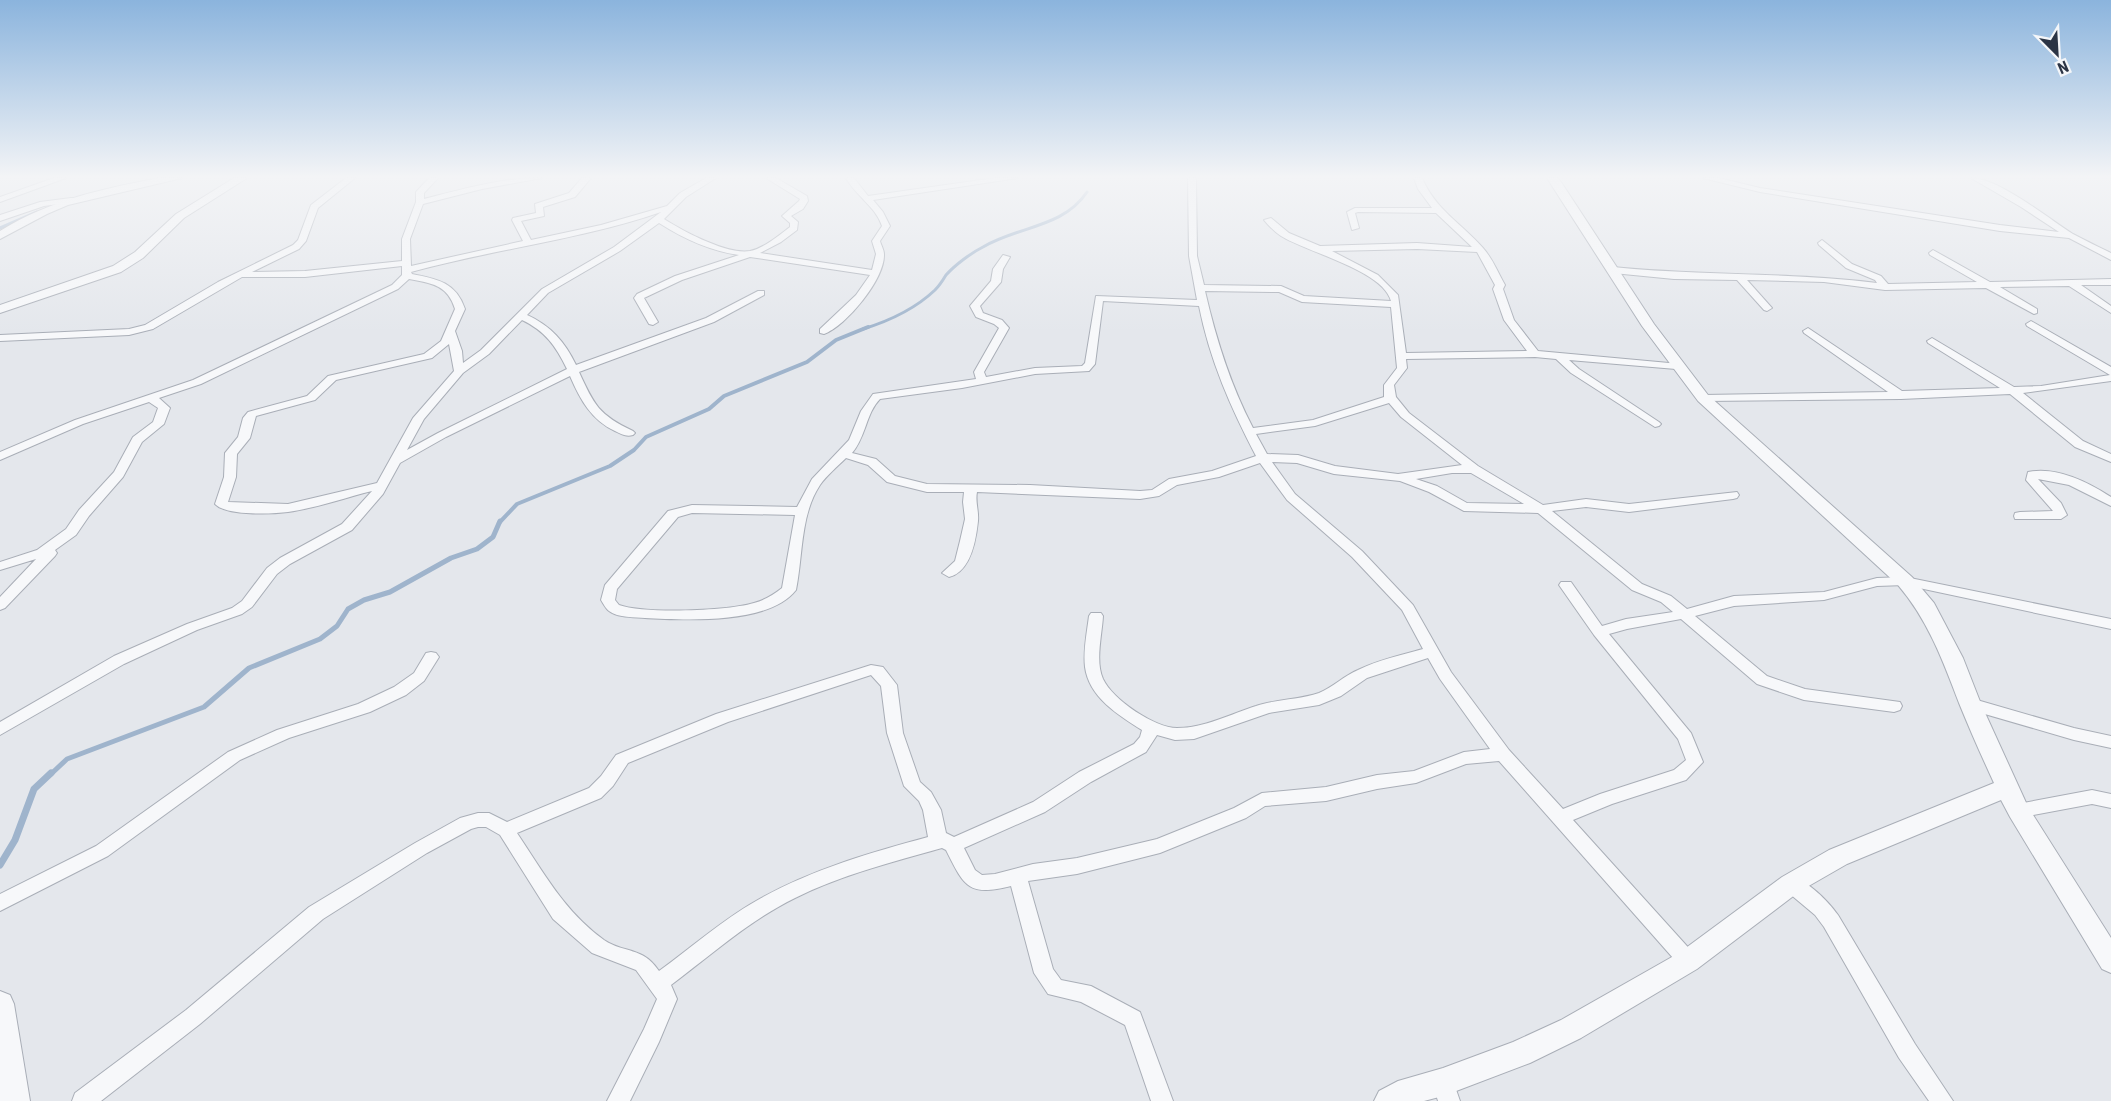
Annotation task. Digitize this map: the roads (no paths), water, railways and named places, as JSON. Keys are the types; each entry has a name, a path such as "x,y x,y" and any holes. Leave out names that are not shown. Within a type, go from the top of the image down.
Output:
{"street":[{"path":"0,309 117,269 139,255 166,229"},
{"path":"0,338 140,330 178,311 238,275 300,244 306,229"},
{"path":"0,456 79,422 216,373 386,292 408,270 406,239 410,229"},
{"path":"521,229 528,243"},
{"path":"238,275 408,270 474,252 594,229"},
{"path":"0,729 119,660 192,627 237,611 247,604 272,571 285,561 347,527 383,485 419,418 459,371 485,352 553,285 601,259 644,229"},
{"path":"675,229 711,247 875,273"},
{"path":"652,322 640,296 685,274 701,271 766,246 793,229"},
{"path":"824,331 871,283 880,255 876,241 884,229"},
{"path":"1193,229 1193,256 1202,303 1215,351 1233,403 1263,458 1291,497 1357,554 1394,591 1416,620 1444,675 1503,754 1688,960"},
{"path":"1279,229 1378,280 1391,291 1396,304 1402,368 1389,385 1390,398 1405,416 1474,469 1541,509 1637,586 1660,595 1762,680 1804,694 1894,706"},
{"path":"1458,229 1480,250 1500,285 1498,290 1509,320 1535,354"},
{"path":"1586,229 1640,316 1702,398 1905,581 1924,603 1943,639 2012,799 2111,961"},
{"path":"2012,229 2071,236"},
{"path":"2061,229 2111,257"},
{"path":"1822,243 1849,266 1878,278 1885,287"},
{"path":"1318,249 1427,246 1480,250"},
{"path":"1933,253 2034,311"},
{"path":"982,381 979,372 1004,328 998,322 979,315 975,306 996,282 998,269 1006,257"},
{"path":"383,485 278,509 230,508 221,504 230,477 231,453 244,438 252,414 311,398 332,378 428,356 442,346 460,309 454,292 444,285 408,270"},
{"path":"1613,270 1674,276 1824,279 1885,287 2111,282"},
{"path":"1739,276 1767,308"},
{"path":"2071,283 2111,310"},
{"path":"1199,288 1281,289 1302,299 1396,304"},
{"path":"396,461 442,435 486,416 518,397 573,370 725,314 761,293"},
{"path":"801,511 692,509 673,514 610,588 608,600 614,608 622,611 711,615 778,599 789,590 801,511 813,485 844,454 860,431 869,405 877,396 1035,371 1079,370 1089,367 1100,298 1202,303"},
{"path":"521,316 548,332 557,341 573,370 580,390 598,416 629,433"},
{"path":"2031,324 2111,372"},
{"path":"450,331 457,351 459,371"},
{"path":"1808,331 1900,396"},
{"path":"1932,341 2013,391 2079,444 2111,458"},
{"path":"1402,356 1535,354 1676,366"},
{"path":"1560,357 1575,370 1655,424"},
{"path":"1702,398 1900,396 2013,391 2111,378"},
{"path":"0,566 42,553 71,532 84,513 110,486 137,441 158,424 164,408 162,404 150,398"},
{"path":"1248,432 1315,423 1390,398"},
{"path":"844,454 872,462 880,468 883,474 900,483 927,488 1150,494 1173,482 1215,474 1263,458 1298,459 1334,470 1415,481 1464,507 1541,509 1586,502 1629,508 1733,495"},
{"path":"1398,478 1452,469 1474,469"},
{"path":"2020,516 2061,514 2059,507 2043,494 2032,480 2032,475 2047,474 2069,479 2111,502"},
{"path":"949,573 961,563 967,541 972,519 969,502 971,490"},
{"path":"0,605 59,542"},
{"path":"1599,632 1626,624 1684,614 1734,600 1824,596 1877,582 1905,581 2111,624"},
{"path":"1560,818 1606,799 1680,776 1695,762 1685,737 1599,632 1566,585"},
{"path":"1096,616 1092,665 1096,681 1107,696 1122,709 1151,728 1175,734 1203,731 1267,708 1319,699 1335,692 1362,674 1431,652"},
{"path":"0,903 102,851 234,756 283,734 364,708 400,691 419,677 431,657"},
{"path":"507,830 595,793 607,781 622,759 722,718 871,670 878,670 889,685 895,733 913,786 924,792 946,843 968,875 982,883 1077,866 1160,846 1240,813 1262,800 1326,794 1377,782 1416,777 1464,758 1503,754"},
{"path":"1970,704 2074,734 2111,742"},
{"path":"618,1101 652,1035 667,999 659,982 760,908 789,892 862,862 946,843 1039,807 1085,777 1133,752 1148,739 1151,728"},
{"path":"1389,1101 1408,1092 1446,1092 1570,1029 1688,960 1791,884 1838,857 2012,799 2091,797 2111,801"},
{"path":"83,1101 210,1004 316,913 466,823 478,820 489,820 507,830 560,913 599,947 643,964 667,999"},
{"path":"1017,875 1044,973 1055,988 1084,993 1134,1019 1162,1101"},
{"path":"1791,884 1822,909 1831,921 1907,1051 1942,1101"},
{"path":"0,1004 15,1101"}],"waterway":[{"path":"864,329 892,318 919,303 935,290 954,267 973,252 1027,229"},
{"path":"864,329 868,327"},
{"path":"499,523 517,504 610,466 634,450 646,437 709,409 724,396 807,362 836,340 864,329"},
{"path":"50,775 67,759 204,707 249,668 320,639 337,626 348,609 364,600 390,592 451,558 477,549 493,537 499,523"},
{"path":"0,865 15,840 34,789 51,773"}]}
